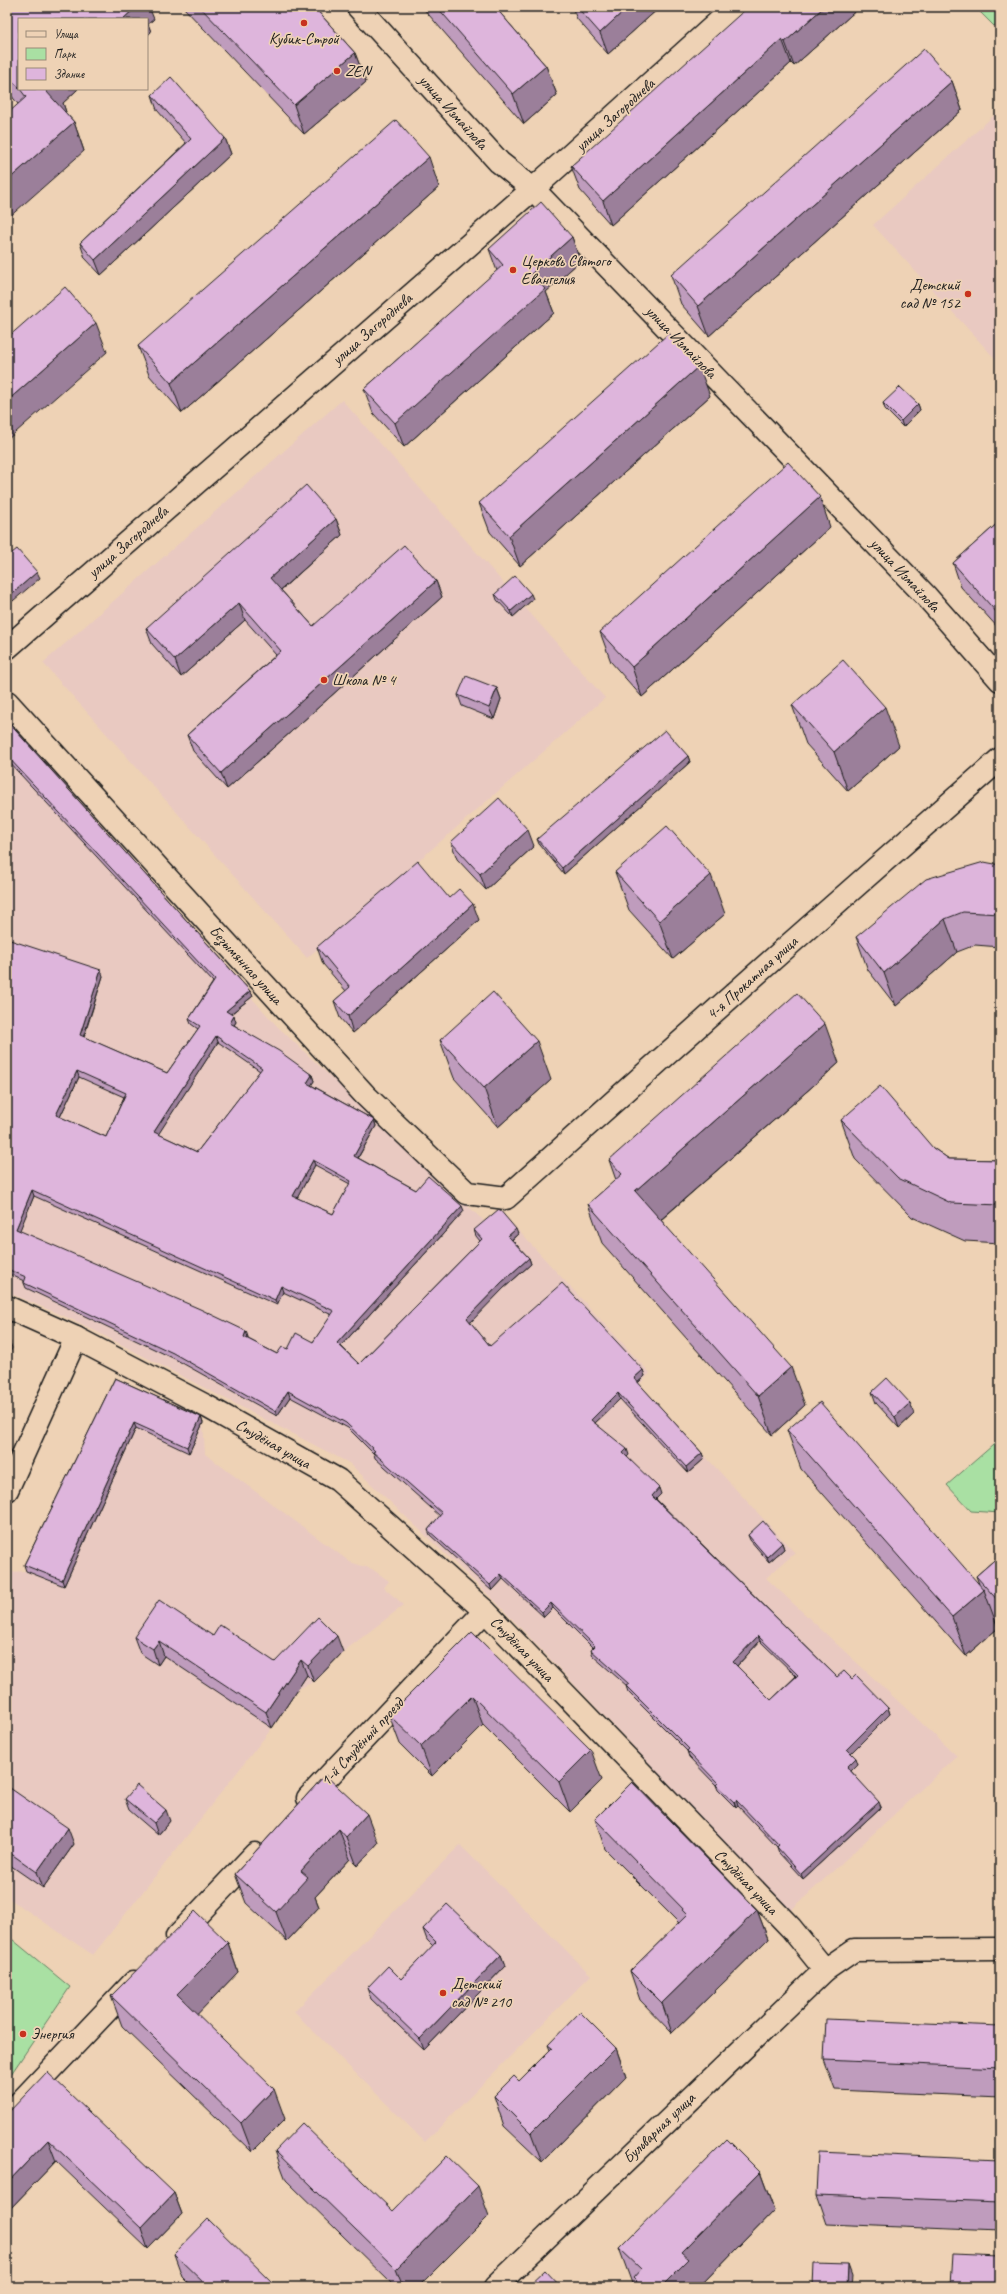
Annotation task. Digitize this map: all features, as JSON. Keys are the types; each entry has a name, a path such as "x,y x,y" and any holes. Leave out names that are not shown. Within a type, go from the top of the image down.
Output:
{"street":[{"name":"улица Измайлова","path":"358,7 499,162 533,189 926,596 1000,680"},
{"name":"улица Загороднева","path":"7,648 533,189 735,7"},
{"name":"Безымянная улица","path":"7,702 364,1095 467,1193 506,1198"},
{"name":"4-я Прокатная улица","path":"506,1198 790,944 1000,759"},
{"name":"Студёная улица","path":"7,1307 76,1338 208,1407 338,1480 485,1611 790,1928 825,1970"},
{"path":"7,1490 76,1338"},
{"name":"1-й Студёный проезд","path":"295,1812 485,1611"},
{"path":"165,1949 268,1840"},
{"path":"825,1970 854,1950 1000,1948"},
{"path":"7,2116 149,1966"},
{"name":"Бульварная улица","path":"495,2287 825,1970"}],"shaded area":[{"name":"Детский сад № 152","path":"1000,110 1000,364 873,225"},
{"name":"Школа № 4","path":"342,400 605,698 307,958 43,663"},
{"path":"7,727 277,1026 486,1223 502,1213 650,1373 639,1385 795,1553 766,1578 957,1756 790,1911 495,1601 349,1463 78,1322 7,1292"},
{"path":"117,1383 203,1423 205,1454 350,1562 372,1569 389,1581 384,1588 404,1605 343,1652 314,1682 298,1689 272,1728 93,1955 7,1897 7,1579 10,1572 26,1571"},
{"name":"Детский сад № 210","path":"460,1845 591,1975 425,2142 294,2012"}],"green space":[{"path":"975,7 1000,7 1000,20 994,26"},
{"path":"1000,1439 1000,1513 971,1511 947,1485"},
{"name":"Энергия","path":"7,1935 70,1987 7,2080"}],"building":[{"path":"7,7 136,7 124,18 18,18 18,87 7,74"},
{"path":"200,7 314,7 355,53 294,105"},
{"path":"437,7 495,7 546,66 513,94"},
{"path":"577,7 628,7 600,33"},
{"path":"748,7 753,7 757,11 761,7 824,7 785,42 782,39 603,201 571,166"},
{"path":"924,49 952,81 698,306 671,275"},
{"path":"171,77 225,138 95,260 80,243 191,139 152,95"},
{"path":"21,90 47,90 46,91 74,122 7,181 7,114 26,97"},
{"path":"396,120 429,157 171,383 138,346"},
{"path":"541,202 572,237 531,274 545,289 395,423 364,389 503,265 489,249"},
{"path":"65,287 96,323 7,401 7,338"},
{"path":"669,333 699,366 509,536 479,503"},
{"path":"900,387 918,404 901,421 883,403"},
{"path":"788,462 820,497 632,667 600,632"},
{"path":"306,485 336,519 270,578 313,626 404,545 436,581 221,773 187,735 281,651 239,603 175,660 146,628"},
{"path":"1000,521 1000,611 998,614 953,563"},
{"path":"17,549 37,572 7,598 7,557"},
{"path":"515,576 531,594 511,611 495,594"},
{"path":"843,660 885,707 834,752 792,705"},
{"path":"466,676 497,688 489,708 458,695"},
{"path":"7,721 250,991 226,1011 234,1016 230,1023 279,1051 312,1075 307,1083 374,1120 354,1156 416,1190 428,1176 462,1206 337,1343 359,1364 482,1239 474,1230 499,1209 516,1229 508,1236 529,1258 502,1282 467,1318 490,1346 562,1283 643,1370 634,1378 702,1453 686,1467 618,1393 591,1420 627,1449 623,1453 659,1488 652,1496 837,1677 844,1671 852,1679 856,1675 888,1708 847,1749 856,1758 847,1767 879,1802 801,1874 777,1847 779,1845 736,1800 734,1802 716,1785 718,1783 687,1751 689,1749 626,1686 629,1684 591,1650 595,1646 551,1603 542,1612 501,1574 490,1585 428,1530 442,1513 373,1452 375,1451 346,1423 288,1391 275,1411 173,1353 24,1283 26,1277 7,1269 7,939 101,970 80,1035 167,1073 200,1026 189,1019 215,980 7,756","holes":["216,1036 262,1068 197,1152 154,1132","77,1071 126,1093 106,1137 56,1115","313,1160 351,1181 333,1214 293,1196","32,1190 275,1300 281,1286 334,1311 313,1342 296,1333 288,1349 282,1347 277,1354 244,1337 246,1331 200,1309 16,1229","758,1636 798,1675 771,1700 733,1662"]},
{"path":"665,730 688,756 562,868 537,839"},
{"path":"499,798 528,830 480,874 451,842"},
{"path":"667,826 711,875 659,921 615,872"},
{"path":"418,861 449,898 459,889 473,904 348,1016 334,1001 350,987 317,947"},
{"path":"984,862 1000,865 1000,914 963,912 945,919 884,973 856,937 926,879"},
{"path":"493,992 537,1041 484,1088 440,1040"},
{"path":"797,993 825,1024 635,1191 791,1367 758,1396 588,1204 622,1174 609,1160"},
{"path":"880,1086 933,1148 949,1159 1000,1160 1000,1205 951,1203 898,1178 841,1120"},
{"path":"115,1378 201,1417 187,1447 134,1423 62,1580 24,1565"},
{"path":"887,1378 910,1403 895,1417 872,1392"},
{"path":"820,1402 984,1590 952,1617 787,1430"},
{"path":"763,1521 782,1543 767,1557 748,1535"},
{"path":"1000,1555 1000,1603 976,1576"},
{"path":"159,1600 213,1636 220,1625 275,1662 318,1617 337,1636 308,1666 301,1660 266,1712 159,1641 153,1649 134,1637"},
{"path":"472,1632 591,1750 559,1782 472,1696 421,1746 389,1715"},
{"path":"325,1775 367,1814 346,1837 339,1829 301,1871 308,1877 276,1912 235,1874"},
{"path":"632,1782 757,1910 662,2003 630,1971 688,1914 595,1819"},
{"path":"137,1785 166,1810 154,1823 125,1799"},
{"path":"7,1786 68,1828 37,1872 7,1851"},
{"path":"447,1904 501,1955 420,2039 367,1988 388,1966 401,1979 436,1942 423,1929"},
{"path":"195,1911 228,1943 177,1994 274,2089 241,2123 111,1996"},
{"path":"580,2012 616,2048 531,2133 494,2096 514,2076 519,2081 552,2048 548,2045"},
{"path":"826,2019 1000,2026 1000,2068 824,2060"},
{"path":"47,2072 174,2193 141,2228 48,2140 7,2183 7,2114"},
{"path":"302,2123 393,2211 447,2156 478,2186 396,2269 275,2151"},
{"path":"727,2139 760,2172 681,2252 689,2259 661,2287 642,2287 633,2278 641,2269 619,2248"},
{"path":"818,2152 1000,2160 1000,2202 816,2195"},
{"path":"208,2219 277,2287 208,2287 174,2254"},
{"path":"953,2254 1000,2256 999,2287 951,2287"},
{"path":"814,2264 848,2265 847,2287 813,2286"},
{"path":"545,2270 561,2287 527,2287"}],"place":[{"name":"Кубик-Строй","path":"304,23"},
{"name":"ZEN","path":"337,71"},
{"name":"Церковь Святого Евангелия","path":"513,270"},
{"name":"Детский сад № 152","path":"968,294"},
{"name":"Школа № 4","path":"324,680"},
{"name":"Детский сад № 210","path":"443,1993"},
{"name":"Энергия","path":"23,2034"}]}
